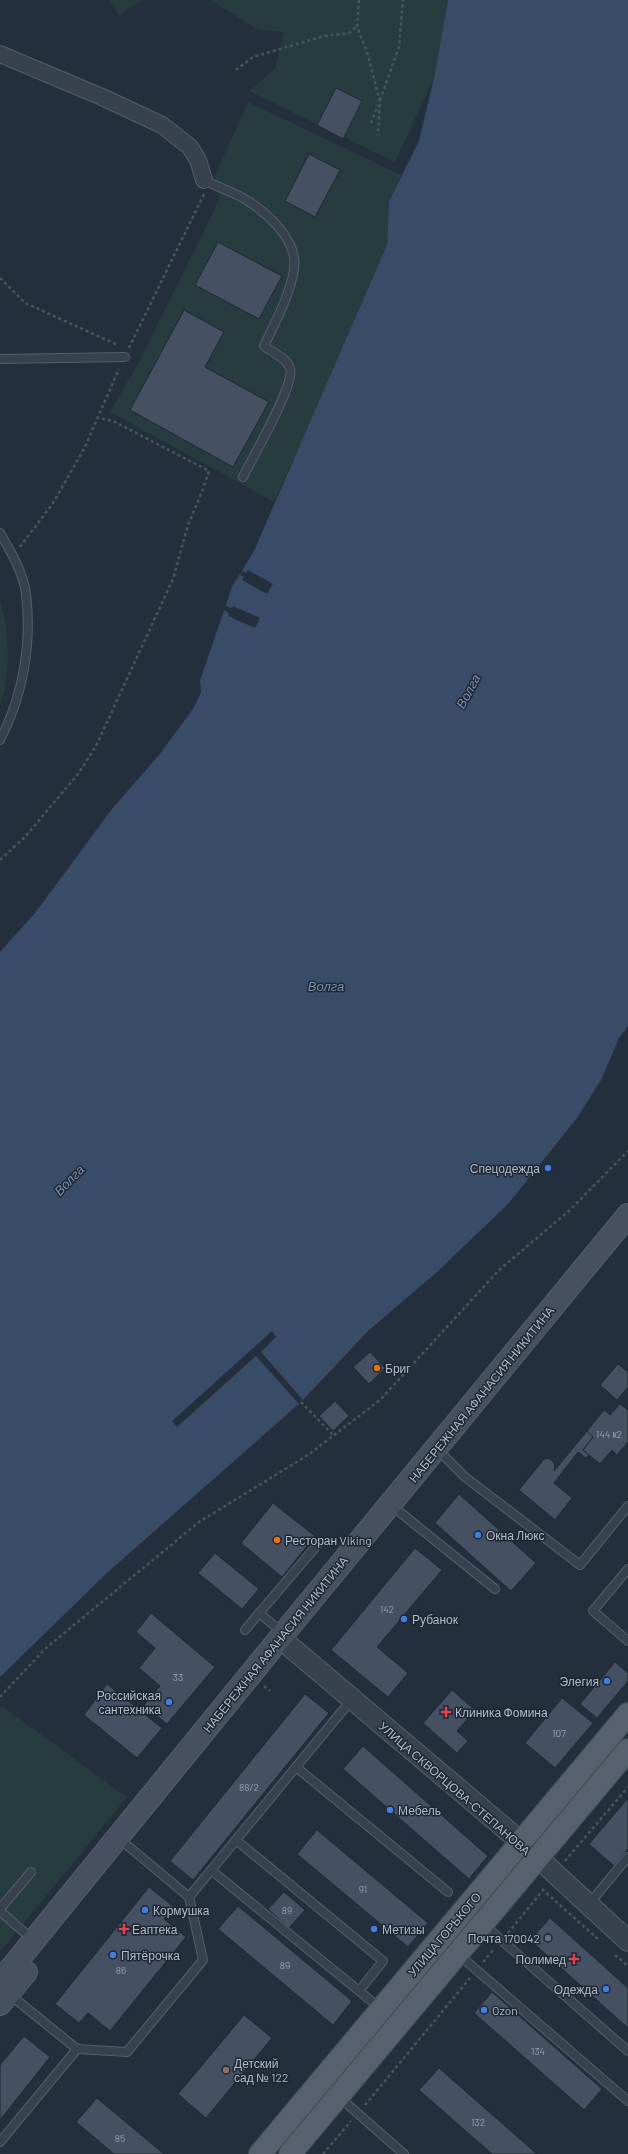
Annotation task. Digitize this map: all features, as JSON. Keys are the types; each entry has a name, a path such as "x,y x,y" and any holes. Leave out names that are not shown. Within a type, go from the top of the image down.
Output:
{"main road":[{"name":"НАБЕРЕЖНАЯ АФАНАСИЯ НИКИТИНА","path":"3,1993 128,1846 285,1642 628,1215"},
{"name":"НАБЕРЕЖНАЯ АФАНАСИЯ НИКИТИНА","path":"3,1993 34,1940 285,1642 401,1513 628,1238"},
{"name":"УЛИЦА ГОРЬКОГО","path":"260,2154 628,1714"},
{"name":"УЛИЦА ГОРЬКОГО","path":"290,2154 628,1750"}],"street":[{"path":"0,54 102,97 162,125 190,147 198,160 204,180"},
{"name":"УЛИЦА СКВОРЦОВА-СТЕПАНОВА","path":"285,1642 521,1842 628,1941"}],"lane":[{"path":"204,180 250,202 266,215 290,244 294,258 294,273 283,307 264,346 286,362 291,374 286,394 243,477"},
{"path":"0,359 126,353"},
{"path":"0,533 13,556 26,593 26,654 19,697 0,740"},
{"path":"446,1458 465,1477 580,1565 628,1506"},
{"path":"401,1513 494,1589"},
{"path":"245,1630 318,1544"},
{"path":"628,1569 593,1611 628,1641"},
{"path":"259,1613 277,1628 285,1642"},
{"path":"189,1897 352,1699"},
{"path":"296,1767 448,1892"},
{"path":"236,1840 383,1961 359,1991"},
{"path":"3,1993 77,2049 127,2052 203,1960 189,1897 128,1846"},
{"path":"588,1904 628,1857"},
{"path":"211,1870 381,2010"},
{"path":"31,1872 0,1910 34,1940"},
{"path":"482,1924 628,2051"},
{"path":"458,1954 628,2101"},
{"path":"0,2142 77,2049"},
{"path":"338,2096 404,2154"}],"path":[{"path":"359,0 357,26 368,55 380,102 378,135"},
{"path":"371,123 399,47 403,0"},
{"path":"236,70 253,57 324,36 349,32 357,26"},
{"path":"13,556 53,503 84,449 126,353 205,191 204,180"},
{"path":"0,278 25,303 126,353"},
{"path":"0,860 24,838 78,774 96,746 173,579 188,525 209,471 113,421 98,418"},
{"path":"0,1697 46,1648 199,1522 308,1454 380,1400 499,1270 570,1210 628,1151"},
{"path":"301,1402 333,1435"},
{"path":"564,1862 628,1787"},
{"path":"323,2154 358,2114 543,1890 600,1941"},
{"path":"611,1951 628,1966"}],"green space":[{"path":"110,0 142,0 119,16"},
{"path":"210,0 448,0 434,78 395,162 249,91 275,69 284,32 259,30"},
{"path":"248,102 401,175 389,201 387,245 338,361 274,502 110,412 139,362 219,200 215,175"},
{"path":"0,601 6,627 8,653 4,692 0,705"},
{"path":"2,1706 127,1797 0,1952 0,1708"}],"water":[{"name":"Волга","path":"448,0 628,0 628,1026 619,1038 601,1080 577,1118 508,1204 437,1272 368,1331 301,1402 108,1572 0,1677 0,952 35,913 112,809 159,755 193,709 201,693 200,681 232,587 254,551 387,245 389,201 419,141 434,78"}],"pier":[{"path":"248,570 273,584 267,594 242,580 244,577 240,575 242,571 246,573"},
{"path":"226,606 232,608 233,606 260,618 255,628 228,616 229,613 224,610"},
{"path":"272,1331 276,1337 261,1352 303,1400 299,1404 256,1356 177,1427 172,1421"}],"building":[{"path":"336,88 362,101 343,139 317,125"},
{"path":"309,154 340,170 315,217 285,201"},
{"path":"218,242 282,276 259,319 195,285"},
{"path":"184,310 224,332 205,367 269,402 233,467 130,410"},
{"path":"370,1352 385,1368 369,1384 353,1367"},
{"path":"618,1364 628,1372 628,1387 617,1400 600,1385"},
{"path":"335,1401 349,1416 333,1431 319,1416"},
{"path":"620,1404 628,1410 628,1442 617,1455 612,1450 600,1464 583,1450 593,1437 587,1431 604,1410 610,1415"},
{"path":"587,1431 593,1437 583,1450 589,1455 586,1458 578,1452 554,1483 572,1498 555,1520 519,1490 544,1459 548,1458 553,1461 555,1465 554,1471"},
{"path":"459,1494 536,1563 511,1591 435,1523"},
{"path":"273,1503 315,1536 282,1577 241,1543"},
{"path":"415,1548 442,1570 377,1647 408,1673 388,1697 331,1650"},
{"path":"215,1553 259,1589 242,1609 198,1573"},
{"path":"151,1613 215,1667 167,1724 144,1705 160,1686 139,1668 155,1648 136,1632"},
{"path":"615,1662 628,1673 628,1681 597,1718 580,1704"},
{"path":"107,1684 162,1728 137,1758 84,1715"},
{"path":"452,1690 475,1710 457,1731 468,1741 457,1753 423,1723"},
{"path":"305,1694 329,1713 193,1880 170,1861"},
{"path":"562,1698 593,1723 555,1768 525,1743"},
{"path":"363,1746 488,1856 469,1879 343,1769"},
{"path":"628,1798 628,1849 614,1866 589,1844"},
{"path":"317,1830 428,1923 408,1947 297,1854"},
{"path":"149,1887 174,1907 164,1919 186,1937 110,2031 88,2013 79,2023 55,2004"},
{"path":"284,1892 305,1910 289,1928 268,1909"},
{"path":"238,1906 352,2001 333,2025 218,1929"},
{"path":"550,1918 628,1988 628,2028 530,1940"},
{"path":"492,1992 602,2089 584,2110 474,2013"},
{"path":"244,2015 272,2038 206,2118 178,2094"},
{"path":"24,2036 50,2057 0,2120 0,2065"},
{"path":"439,2068 537,2154 492,2154 419,2090"},
{"path":"97,2098 164,2154 114,2154 76,2122"}],"place":[{"name":"Спецодежда","path":"548,1168"},
{"name":"Бриг","path":"377,1368"},
{"name":"Окна Люкс","path":"478,1535"},
{"name":"Ресторан Viking","path":"277,1540"},
{"name":"Рубанок","path":"404,1619"},
{"name":"Элегия","path":"607,1681"},
{"name":"Российская сантехника","path":"169,1702"},
{"name":"Клиника Фомина","path":"446,1712"},
{"name":"Мебель","path":"390,1810"},
{"name":"Кормушка","path":"145,1910"},
{"name":"Еаптека","path":"124,1929"},
{"name":"Метизы","path":"374,1929"},
{"name":"Почта 170042","path":"548,1938"},
{"name":"Пятёрочка","path":"113,1955"},
{"name":"Полимед","path":"574,1959"},
{"name":"Одежда","path":"606,1989"},
{"name":"Ozon","path":"484,2010"},
{"name":"Детский сад № 122","path":"226,2070"}]}
